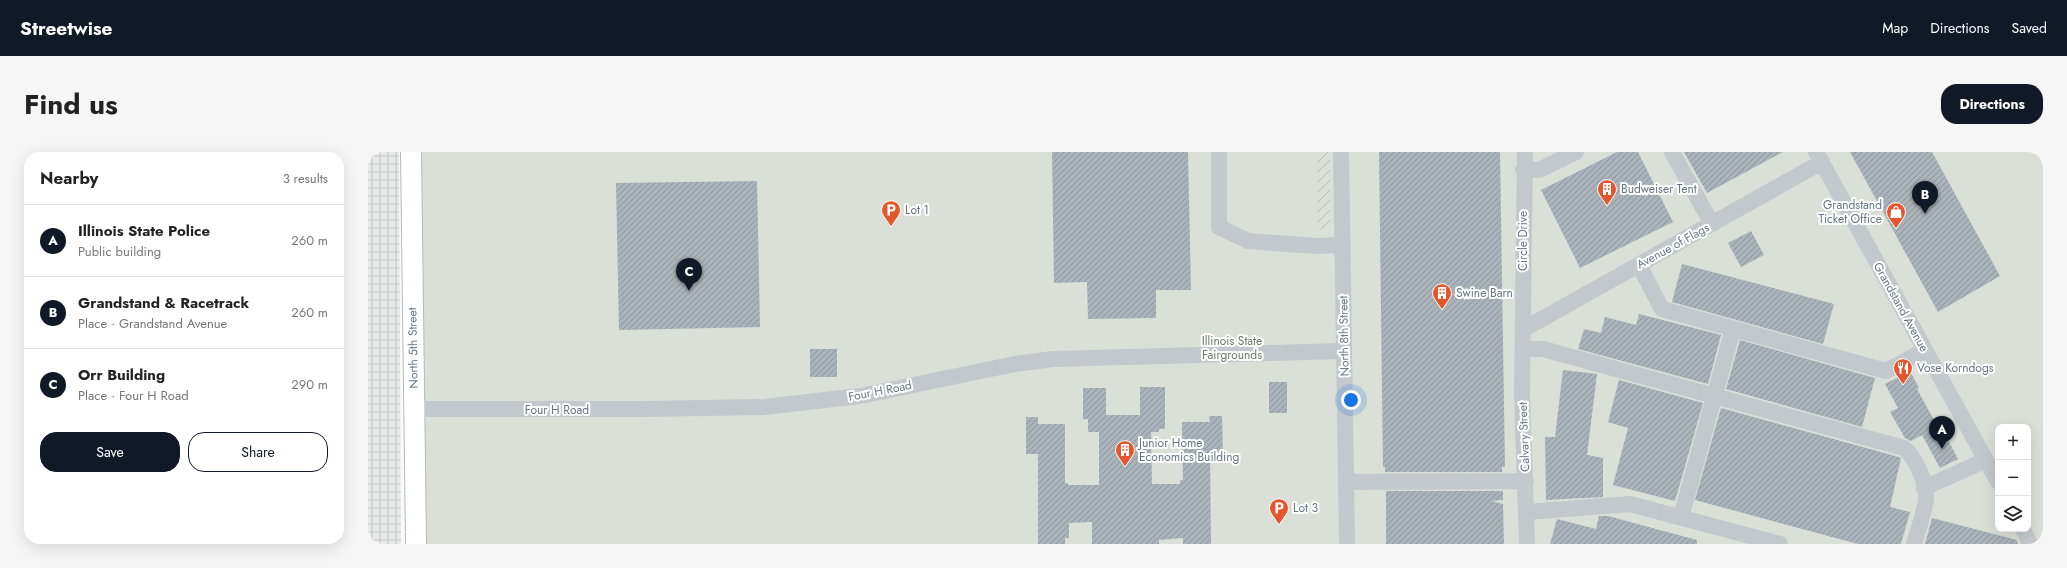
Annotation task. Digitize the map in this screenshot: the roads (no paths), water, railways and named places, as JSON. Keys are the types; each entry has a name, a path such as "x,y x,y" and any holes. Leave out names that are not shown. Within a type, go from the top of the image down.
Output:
{"main road":[{"name":"North 5th Street","path":"411,152 416,544"}],"street":[{"path":"1219,152 1219,227 1248,241 1316,246 1343,245"},
{"name":"North 8th Street","path":"1341,152 1347,544"},
{"name":"Circle Drive","path":"1524,152 1524,329"},
{"path":"1523,170 1539,170 1576,152"},
{"path":"1672,152 1712,224"},
{"name":"Avenue of Flags","path":"1524,329 1712,224 1819,157"},
{"name":"Grandstand Avenue","path":"1819,157 1995,476"},
{"path":"1639,265 1662,309 1886,371 1925,350"},
{"name":"Calvary Street","path":"1524,329 1522,395 1527,544"},
{"path":"1681,517 1733,329"},
{"path":"1523,349 1543,349 1904,448 1911,454 1926,496 1914,544"},
{"name":"Four H Road","path":"414,409 642,410 764,407 860,396 1015,364 1046,360 1344,351"},
{"path":"1924,488 1986,460"},
{"path":"1346,482 1526,480"},
{"path":"1527,512 1630,504 1780,544"},
{"path":"2024,532 2030,544"}],"place":[{"name":"Budweiser Tent","path":"1607,206"},
{"name":"Grandstand & Racetrack","path":"1925,214"},
{"name":"Lot 1","path":"891,227"},
{"name":"Grandstand Ticket Office","path":"1896,229"},
{"name":"Orr Building","path":"689,291"},
{"name":"Swine Barn","path":"1442,310"},
{"name":"Vose Korndogs","path":"1903,385"},
{"name":"Illinois State Police","path":"1942,449"},
{"name":"Junior Home Economics Building","path":"1125,467"},
{"name":"Lot 3","path":"1279,525"}],"park label":[{"name":"Illinois State Fairgrounds","path":"1232,348"}]}
